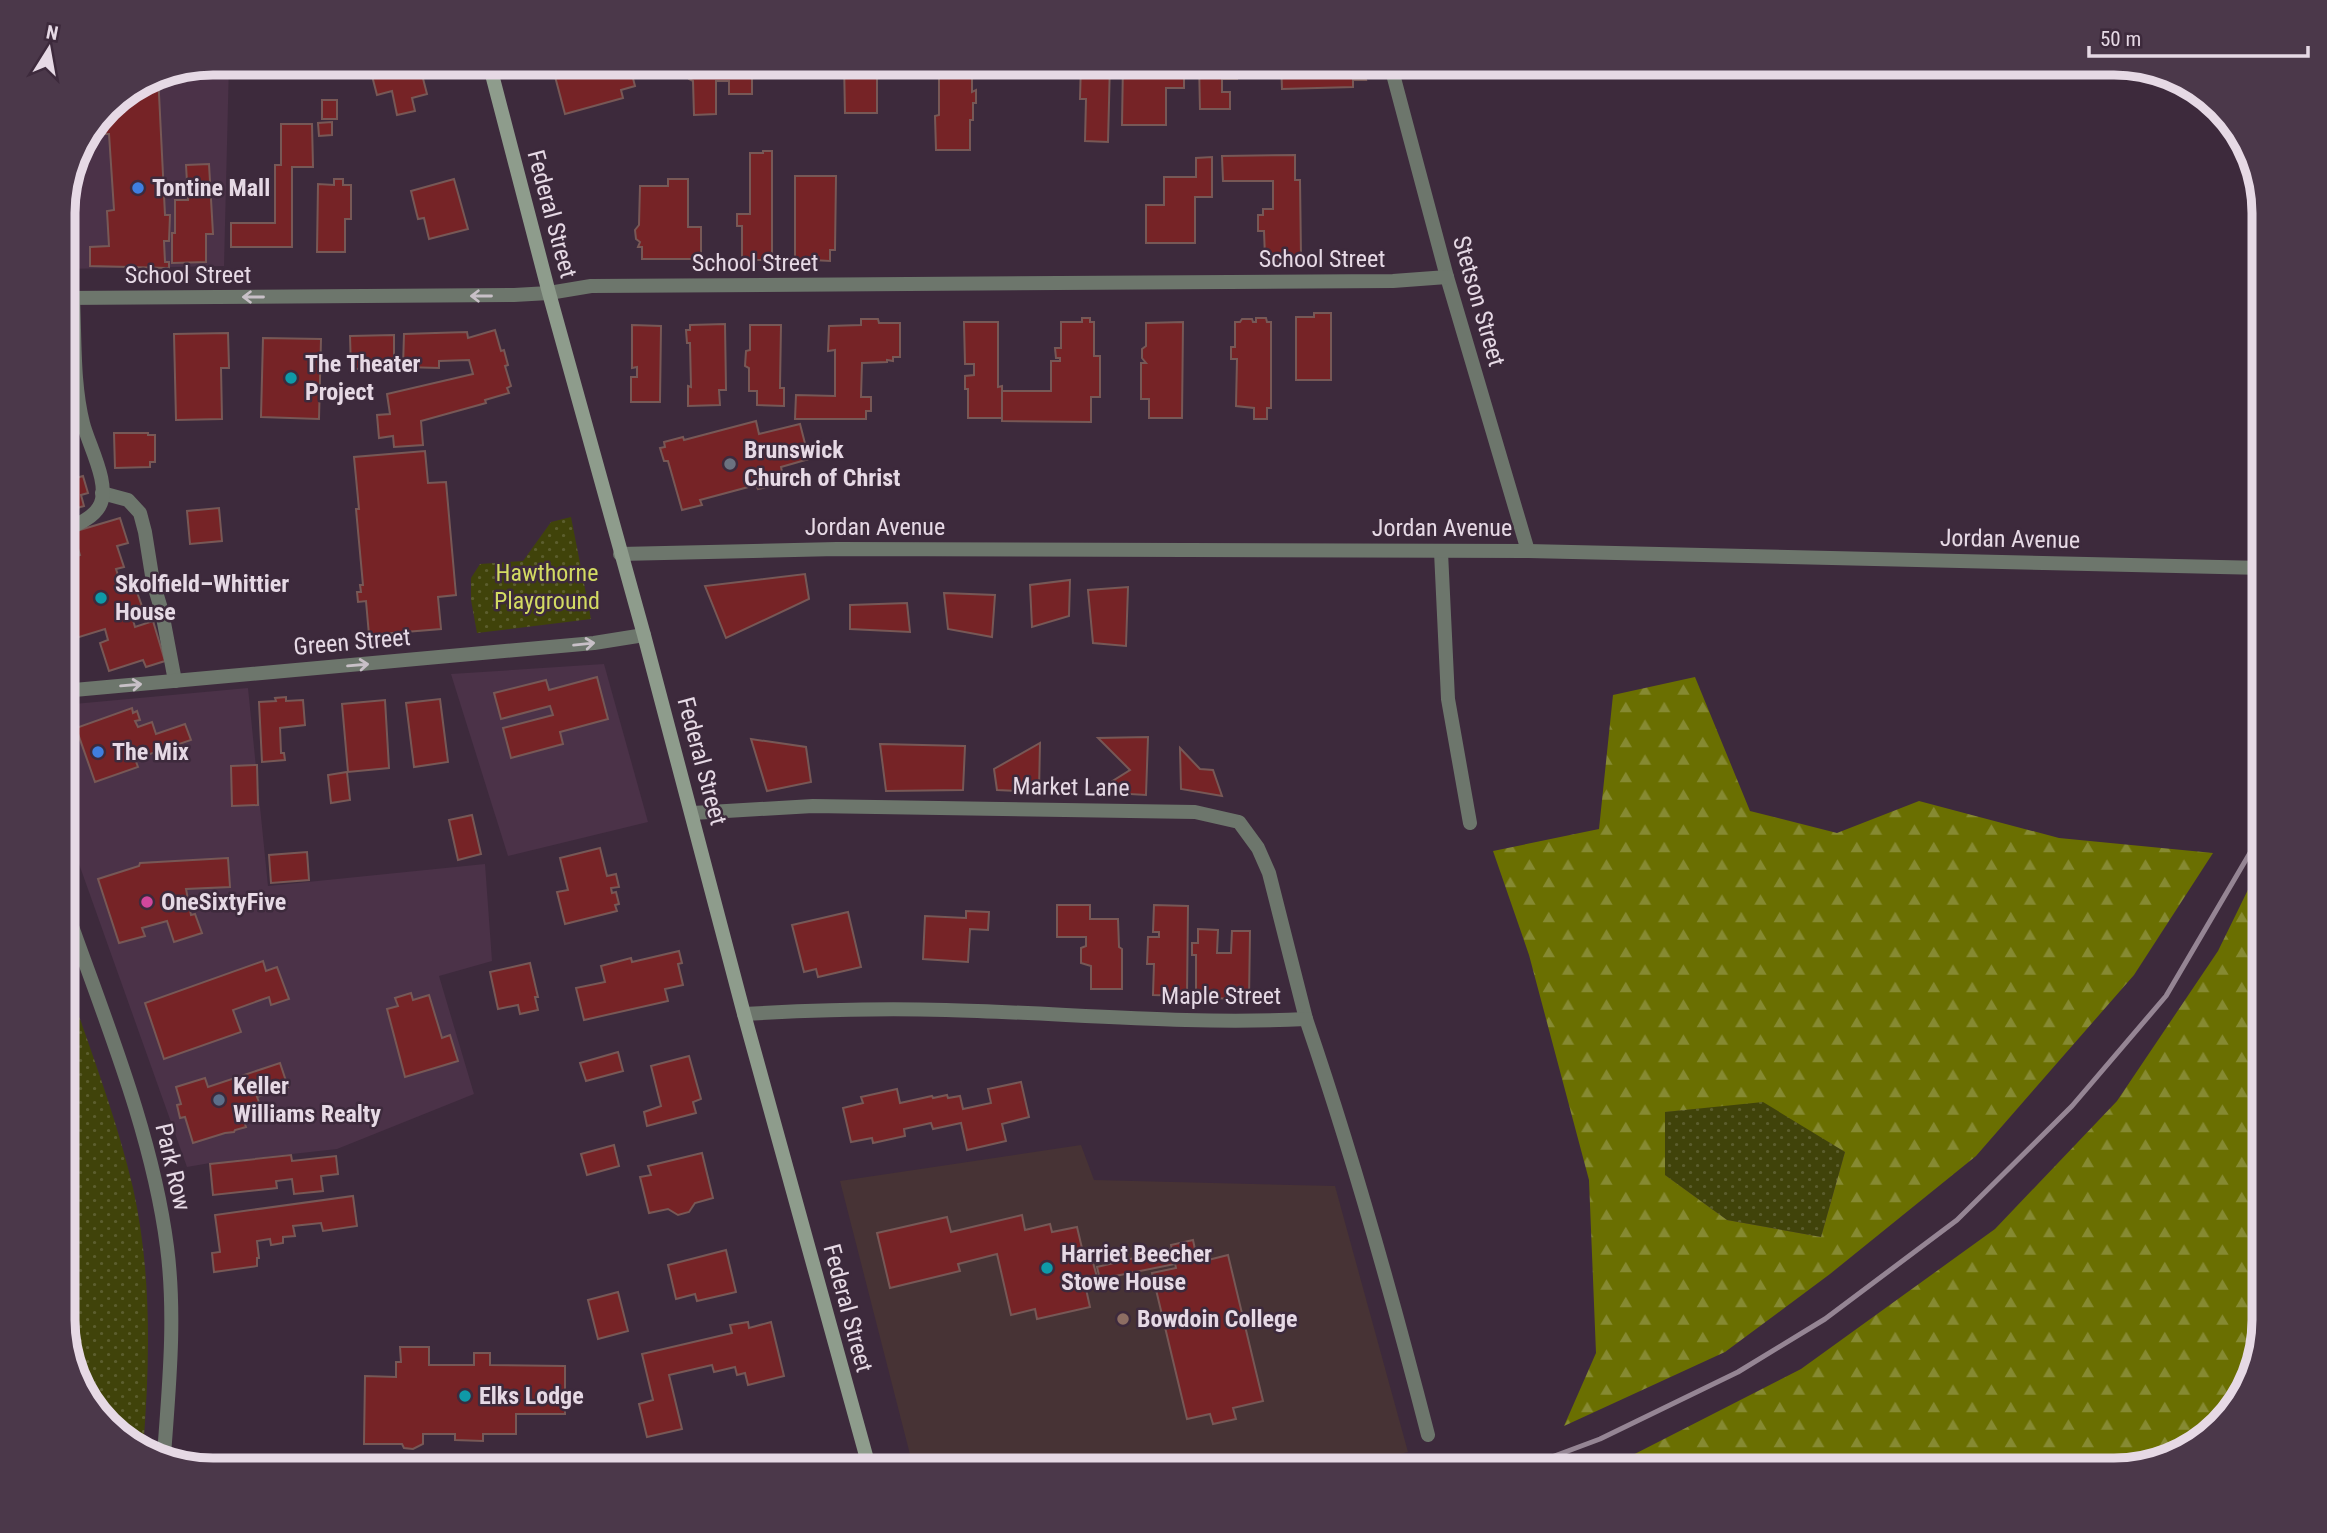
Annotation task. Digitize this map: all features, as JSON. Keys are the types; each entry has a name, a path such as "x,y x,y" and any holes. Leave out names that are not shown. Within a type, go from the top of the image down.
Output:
{"street":[{"name":"Federal Street","path":"492,75 744,1014 867,1458"},
{"name":"Stetson Street","path":"1393,75 1447,277 1528,551"},
{"name":"School Street","path":"76,298 500,296 549,293 591,286 1393,281 1447,277"},
{"path":"76,365 82,422 101,475 102,493 100,506 76,525"},
{"path":"102,493 128,500 140,513 175,681"},
{"name":"Jordan Avenue","path":"620,554 837,549 1528,551 2252,568"},
{"path":"1441,552 1448,699 1470,823"},
{"name":"Green Street","path":"76,690 580,645 644,635"},
{"name":"Market Lane","path":"692,813 813,806 1195,812 1238,822 1258,848 1269,873 1306,1019"},
{"name":"Park Row","path":"76,938 138,1117 156,1181 171,1282 172,1351 165,1448"},
{"name":"Maple Street","path":"744,1014 824,1010 945,1010 1203,1021 1306,1019 1358,1177 1399,1320 1428,1435"}],"shaded area":[{"path":"229,75 224,266 76,269 78,187 94,144 110,122 129,104 161,86 195,76"},
{"path":"604,664 648,822 508,856 451,674"},
{"path":"248,688 268,886 485,864 492,961 439,976 474,1094 337,1149 187,1167 76,855 76,704"},
{"name":"Bowdoin College","path":"1081,1145 1094,1180 1335,1186 1408,1452 1383,1458 911,1458 840,1181"}],"green space":[{"name":"Hawthorne Playground","path":"571,517 591,619 477,633 471,600 471,578 480,564 523,561 551,522"},
{"path":"1695,677 1750,811 1837,833 1919,801 2059,838 2213,853 2134,975 1976,1156 1830,1274 1725,1352 1564,1426 1596,1353 1589,1180 1529,955 1493,851 1599,829 1613,695","holes":["1763,1102 1845,1152 1821,1237 1727,1220 1665,1175 1665,1112"]},
{"path":"2252,882 2251,1338 2237,1381 2217,1411 2198,1429 2183,1439 2149,1453 2114,1458 1627,1458 1801,1369 1995,1229 2117,1101 2218,951"},
{"path":"76,1007 101,1078 133,1188 144,1253 148,1318 144,1438 122,1423 104,1404 86,1372 78,1346"},
{"path":"1763,1101 1845,1152 1821,1237 1727,1220 1665,1175 1665,1112"}],"building":[{"path":"372,75 422,75 427,94 412,98 415,111 397,115 392,91 377,95"},
{"path":"555,75 632,75 635,86 621,90 623,98 565,114"},
{"path":"690,75 752,75 752,94 729,94 729,81 716,81 716,114 694,115 693,81 689,79"},
{"path":"844,75 877,75 877,113 845,113"},
{"path":"939,75 972,75 972,92 976,90 976,103 973,103 973,120 970,120 970,150 936,150 935,116 939,115"},
{"path":"1081,75 1110,75 1108,142 1085,141 1086,99 1080,99"},
{"path":"1123,75 1184,75 1184,88 1166,88 1166,125 1122,125"},
{"path":"1199,75 1237,75 1237,79 1222,79 1222,92 1230,92 1230,109 1200,109"},
{"path":"1281,75 1364,75 1366,80 1353,80 1353,87 1282,89"},
{"name":"Tontine Mall","path":"159,87 165,215 170,215 169,241 164,241 165,262 169,262 169,268 90,266 90,247 109,246 107,211 114,210 109,134 105,134 105,129 129,104"},
{"path":"322,100 337,100 337,119 322,119"},
{"path":"332,122 332,135 319,136 318,123"},
{"path":"281,124 312,124 313,167 292,167 292,247 231,247 231,223 275,223 275,165 281,165"},
{"path":"772,151 772,260 742,260 742,226 737,226 737,214 750,214 750,153"},
{"path":"1295,155 1295,180 1300,180 1301,257 1295,257 1295,261 1268,262 1265,257 1264,231 1258,231 1258,215 1263,215 1263,209 1273,209 1273,181 1223,181 1222,156"},
{"path":"1212,157 1212,197 1195,197 1195,243 1146,243 1146,205 1164,205 1164,177 1196,177 1196,158"},
{"path":"209,164 213,234 206,234 206,262 172,263 175,200 188,200 186,165"},
{"path":"795,176 836,176 835,250 830,250 830,261 795,259"},
{"path":"334,179 343,179 343,185 351,185 351,219 345,219 345,252 317,252 318,184 334,185"},
{"path":"454,179 468,229 429,239 424,218 418,219 411,191"},
{"path":"668,179 688,179 688,227 701,227 701,259 642,259 642,247 638,247 640,242 636,239 635,230 639,225 640,186 668,186"},
{"path":"1314,313 1331,313 1331,380 1296,380 1296,317 1314,317"},
{"path":"1082,318 1090,318 1090,322 1094,322 1094,356 1100,356 1100,397 1091,397 1091,422 1002,421 1002,391 1051,391 1051,361 1060,361 1060,358 1056,358 1055,348 1061,348 1061,322 1082,322"},
{"path":"1256,318 1266,318 1267,322 1271,322 1271,408 1267,408 1267,419 1254,419 1254,408 1236,406 1237,359 1231,359 1231,347 1235,347 1235,322 1252,319 1256,322"},
{"path":"861,319 878,319 879,323 900,323 900,357 893,357 893,361 887,362 862,363 861,397 871,397 871,411 866,411 866,419 795,419 796,395 835,396 835,350 828,351 829,326 861,325"},
{"path":"964,322 998,322 998,387 1002,386 1002,418 968,418 965,376 974,375 974,364 965,364"},
{"path":"1183,322 1182,418 1149,418 1149,399 1141,399 1141,363 1146,363 1142,358 1142,349 1146,346 1146,323"},
{"path":"725,324 726,390 719,390 720,405 688,406 688,386 691,387 690,343 687,343 686,330 690,330 690,325"},
{"path":"632,325 661,326 660,402 631,402 631,377 637,377 637,367 632,368"},
{"path":"750,325 781,325 780,388 784,388 784,406 757,405 757,391 749,391 749,368 745,366 746,351 750,350"},
{"path":"495,330 508,365 505,366 511,386 507,388 509,393 485,400 486,403 421,421 423,445 394,447 393,436 379,438 377,415 390,414 387,394 473,374 469,360 439,361 439,368 403,367 404,334 467,332 468,338"},
{"path":"228,333 229,368 221,368 222,419 176,420 174,334"},
{"path":"394,335 394,368 351,369 350,336"},
{"name":"The Theater Project","path":"263,338 321,339 319,419 261,417"},
{"name":"Brunswick Church of Christ","path":"756,421 759,434 800,424 809,459 781,467 783,476 773,478 771,486 758,489 756,485 700,500 702,505 682,510 668,461 664,461 660,448 665,447 664,442 683,437 684,440"},
{"path":"114,433 155,435 155,462 150,462 150,467 115,468"},
{"path":"425,451 428,483 446,482 456,595 438,597 441,629 369,635 366,601 358,602 357,592 361,592 360,585 363,585 354,457"},
{"path":"83,476 88,493 81,495 84,506 76,508 76,478"},
{"path":"219,508 222,541 190,544 187,511"},
{"name":"Skolfield–Whittier House","path":"120,518 128,543 117,546 124,567 116,569 122,588 134,584 143,609 131,613 135,627 153,621 165,661 146,667 143,660 109,671 100,643 108,640 105,629 76,638 76,556 80,555 76,531"},
{"path":"805,574 809,599 726,638 705,586"},
{"path":"1070,580 1069,616 1032,627 1030,585"},
{"path":"1128,587 1126,646 1093,643 1088,590"},
{"path":"944,593 995,595 992,637 948,629"},
{"path":"907,603 910,632 850,629 850,605"},
{"path":"597,677 608,719 560,732 563,744 511,758 503,728 553,715 550,706 501,719 494,693 546,680 549,690"},
{"path":"286,697 286,701 303,700 305,725 280,728 281,753 284,753 285,760 262,762 259,702 276,701 275,698"},
{"path":"440,699 448,762 414,767 406,703"},
{"path":"385,700 389,768 348,772 342,704"},
{"path":"132,708 133,713 137,711 140,720 135,721 138,727 152,722 156,734 185,724 191,740 135,759 138,767 95,782 76,728"},
{"path":"1148,737 1146,795 1095,792 1130,770 1098,738"},
{"path":"751,739 806,747 811,782 767,791"},
{"path":"1040,743 1039,792 997,790 994,769"},
{"path":"880,744 965,746 963,790 886,791"},
{"path":"1180,748 1200,769 1213,770 1222,796 1181,789"},
{"path":"257,765 258,805 232,806 231,766"},
{"path":"347,772 350,800 331,803 328,775"},
{"path":"472,815 481,854 458,860 449,820"},
{"path":"600,848 607,876 616,874 619,887 611,888 612,893 616,892 619,904 615,905 617,911 565,924 557,892 568,890 560,858"},
{"path":"307,852 309,880 271,883 269,855"},
{"name":"OneSixtyFive","path":"228,858 230,887 186,889 191,915 195,914 202,933 174,942 167,921 142,928 145,936 119,943 98,879 139,866 140,863"},
{"path":"1057,905 1090,905 1090,919 1118,919 1119,947 1122,949 1122,989 1091,989 1091,966 1081,963 1081,948 1086,946 1086,937 1057,937"},
{"path":"1154,905 1188,906 1187,996 1153,995 1154,964 1147,964 1148,937 1159,937 1159,932 1153,932"},
{"path":"966,911 989,912 988,930 970,929 968,962 923,959 925,916 966,918"},
{"path":"848,912 861,967 818,977 816,969 804,972 792,925"},
{"path":"1198,929 1218,930 1217,953 1231,953 1232,931 1250,931 1249,999 1203,998 1203,993 1196,993 1196,955 1192,955 1192,943 1198,943"},
{"path":"679,951 682,963 678,964 683,985 665,989 668,1001 584,1020 576,988 605,982 601,966 631,958 632,962"},
{"path":"263,961 266,971 277,967 289,999 271,1005 269,997 233,1010 241,1032 164,1059 145,1003"},
{"path":"530,963 538,997 535,997 538,1010 520,1014 518,1005 498,1009 490,972"},
{"path":"411,993 413,1000 429,995 442,1038 450,1035 458,1061 405,1077 387,1009 398,1006 395,998"},
{"path":"618,1052 623,1071 586,1081 580,1063"},
{"path":"689,1056 701,1099 693,1102 696,1113 647,1126 644,1112 661,1106 651,1066"},
{"name":"Keller Williams Realty","path":"280,1063 288,1087 257,1097 262,1110 242,1116 246,1127 193,1143 185,1117 180,1118 177,1105 181,1104 176,1087 205,1078 208,1087"},
{"path":"1021,1082 1029,1117 1002,1124 1006,1141 967,1150 961,1123 933,1129 931,1123 904,1129 905,1136 873,1143 872,1138 851,1142 843,1108 863,1103 861,1097 897,1089 900,1103 932,1096 960,1096 963,1109 991,1103 988,1089"},
{"path":"614,1145 619,1166 587,1175 581,1154"},
{"path":"702,1153 713,1198 695,1203 689,1212 678,1215 668,1209 649,1213 640,1177 651,1175 648,1166"},
{"path":"291,1155 292,1161 336,1156 338,1174 321,1176 323,1191 294,1194 292,1179 276,1181 277,1188 213,1195 210,1164"},
{"path":"353,1196 357,1226 323,1231 321,1223 293,1226 295,1236 283,1237 283,1243 271,1245 270,1239 257,1241 257,1266 214,1272 212,1253 220,1252 215,1215"},
{"name":"Harriet Beecher Stowe House","path":"1022,1215 1025,1230 1050,1224 1052,1232 1077,1227 1085,1261 1092,1259 1097,1277 1084,1280 1090,1307 1037,1319 1035,1309 1011,1315 997,1254 958,1264 960,1271 890,1288 877,1233 947,1217 951,1232"},
{"path":"1193,1240 1196,1254 1206,1252 1208,1260 1228,1255 1263,1401 1233,1408 1236,1419 1213,1424 1210,1414 1187,1419 1152,1273 1176,1268 1171,1245"},
{"path":"1172,1249 1175,1264 1100,1279 1097,1267"},
{"path":"726,1250 736,1292 697,1301 695,1294 676,1299 668,1265"},
{"path":"618,1292 628,1331 598,1339 588,1300"},
{"path":"748,1322 749,1328 771,1322 784,1376 748,1385 745,1373 737,1375 735,1367 714,1372 712,1365 669,1375 682,1429 647,1437 639,1404 653,1400 642,1354 732,1333 730,1325"},
{"name":"Elks Lodge","path":"400,1347 429,1347 429,1365 474,1365 474,1353 490,1353 490,1365 565,1366 565,1414 516,1414 516,1434 483,1434 483,1441 455,1440 455,1434 423,1434 423,1444 413,1449 404,1448 402,1444 364,1444 365,1376 396,1377 396,1362 401,1362"}],"railway":[{"path":"1549,1458 1600,1439 1738,1372 1825,1319 1957,1220 2072,1106 2166,996 2252,849"}],"place":[{"name":"Tontine Mall","path":"138,188"},
{"name":"The Theater Project","path":"291,378"},
{"name":"Brunswick Church of Christ","path":"730,464"},
{"name":"Skolfield–Whittier House","path":"101,598"},
{"name":"The Mix","path":"98,752"},
{"name":"OneSixtyFive","path":"147,902"},
{"name":"Keller Williams Realty","path":"219,1100"},
{"name":"Harriet Beecher Stowe House","path":"1047,1268"},
{"name":"Bowdoin College","path":"1123,1319"},
{"name":"Elks Lodge","path":"465,1396"}]}
